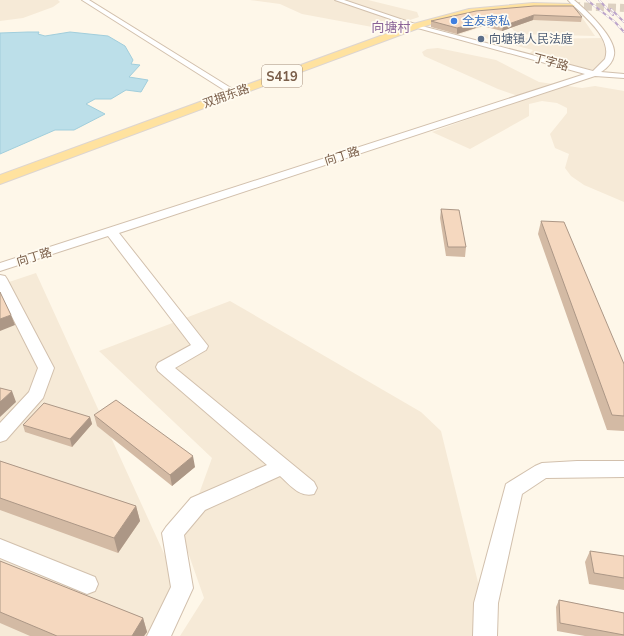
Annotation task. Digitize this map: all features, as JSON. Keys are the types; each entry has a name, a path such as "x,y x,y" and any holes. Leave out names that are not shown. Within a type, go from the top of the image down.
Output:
{"main road":[{"name":"双拥东路","path":"0,180 416,26 452,15 492,8 572,3"}],"street":[{"path":"85,0 235,93"},
{"name":"丁字路","path":"338,0 416,26 594,74"},
{"name":"向丁路","path":"0,267 80,243 111,231 594,74 605,66 609,57 610,46 595,24 572,3"},
{"path":"594,74 624,76"},
{"path":"111,231 200,346 164,367 307,488"},
{"path":"0,279 46,368 37,394 0,435"},
{"path":"159,636 182,588 173,533 198,504 282,467"},
{"path":"485,636 486,603 513,490 542,471 624,469"},
{"path":"0,548 87,584"}],"shaded area":[{"path":"0,0 58,0 60,2 53,7 23,18 0,21"},
{"path":"250,0 368,0 417,12 419,17 383,29 302,14 280,4"},
{"path":"577,10 595,36 516,34 512,28 493,23 458,35 432,27 466,17"},
{"path":"483,34 535,39 601,38 608,54 605,68 598,71 528,55 533,50 477,36"},
{"path":"438,48 496,60 539,82 582,88 595,86 624,91 624,202 584,185 571,176 565,168 569,154 555,148 550,134 567,113 567,108 557,103 542,101 529,104 529,116 470,149 432,132 522,100 521,97 498,89 424,56 422,52 427,49"},
{"path":"36,273 177,582 151,636 0,636 0,285"},
{"path":"230,301 421,412 441,431 487,619 487,636 180,636 204,598 183,538 212,458 99,351"}],"water":[{"path":"39,32 38,34 45,36 70,32 108,36 125,46 133,60 131,64 140,65 129,77 148,80 141,92 126,90 111,99 95,99 86,104 105,114 74,130 55,130 0,154 0,33"}],"building":[{"path":"534,6 573,6 582,17 534,15 503,26 483,21 457,28 431,21 476,11"},
{"path":"441,209 459,210 466,247 448,247"},
{"path":"541,221 564,222 624,364 624,416 612,415"},
{"path":"0,292 11,315 0,319"},
{"path":"0,388 12,391 0,402"},
{"path":"116,400 193,456 170,475 94,415"},
{"path":"44,403 90,417 70,439 23,425"},
{"path":"0,461 136,506 114,538 0,498"},
{"path":"590,551 624,556 624,578 594,573"},
{"path":"0,561 143,618 132,636 57,636 0,612"},
{"path":"559,600 624,613 624,635 560,623"}],"tunnel":[{"path":"572,6 624,8"}],"railway":[{"path":"587,0 615,22 624,32"},
{"path":"599,0 613,15"},
{"path":"611,9 624,22"}],"place":[{"name":"全友家私","path":"454,21"},
{"name":"向塘镇人民法庭","path":"481,39"}],"district":[{"name":"向塘村","path":"391,27"}]}
